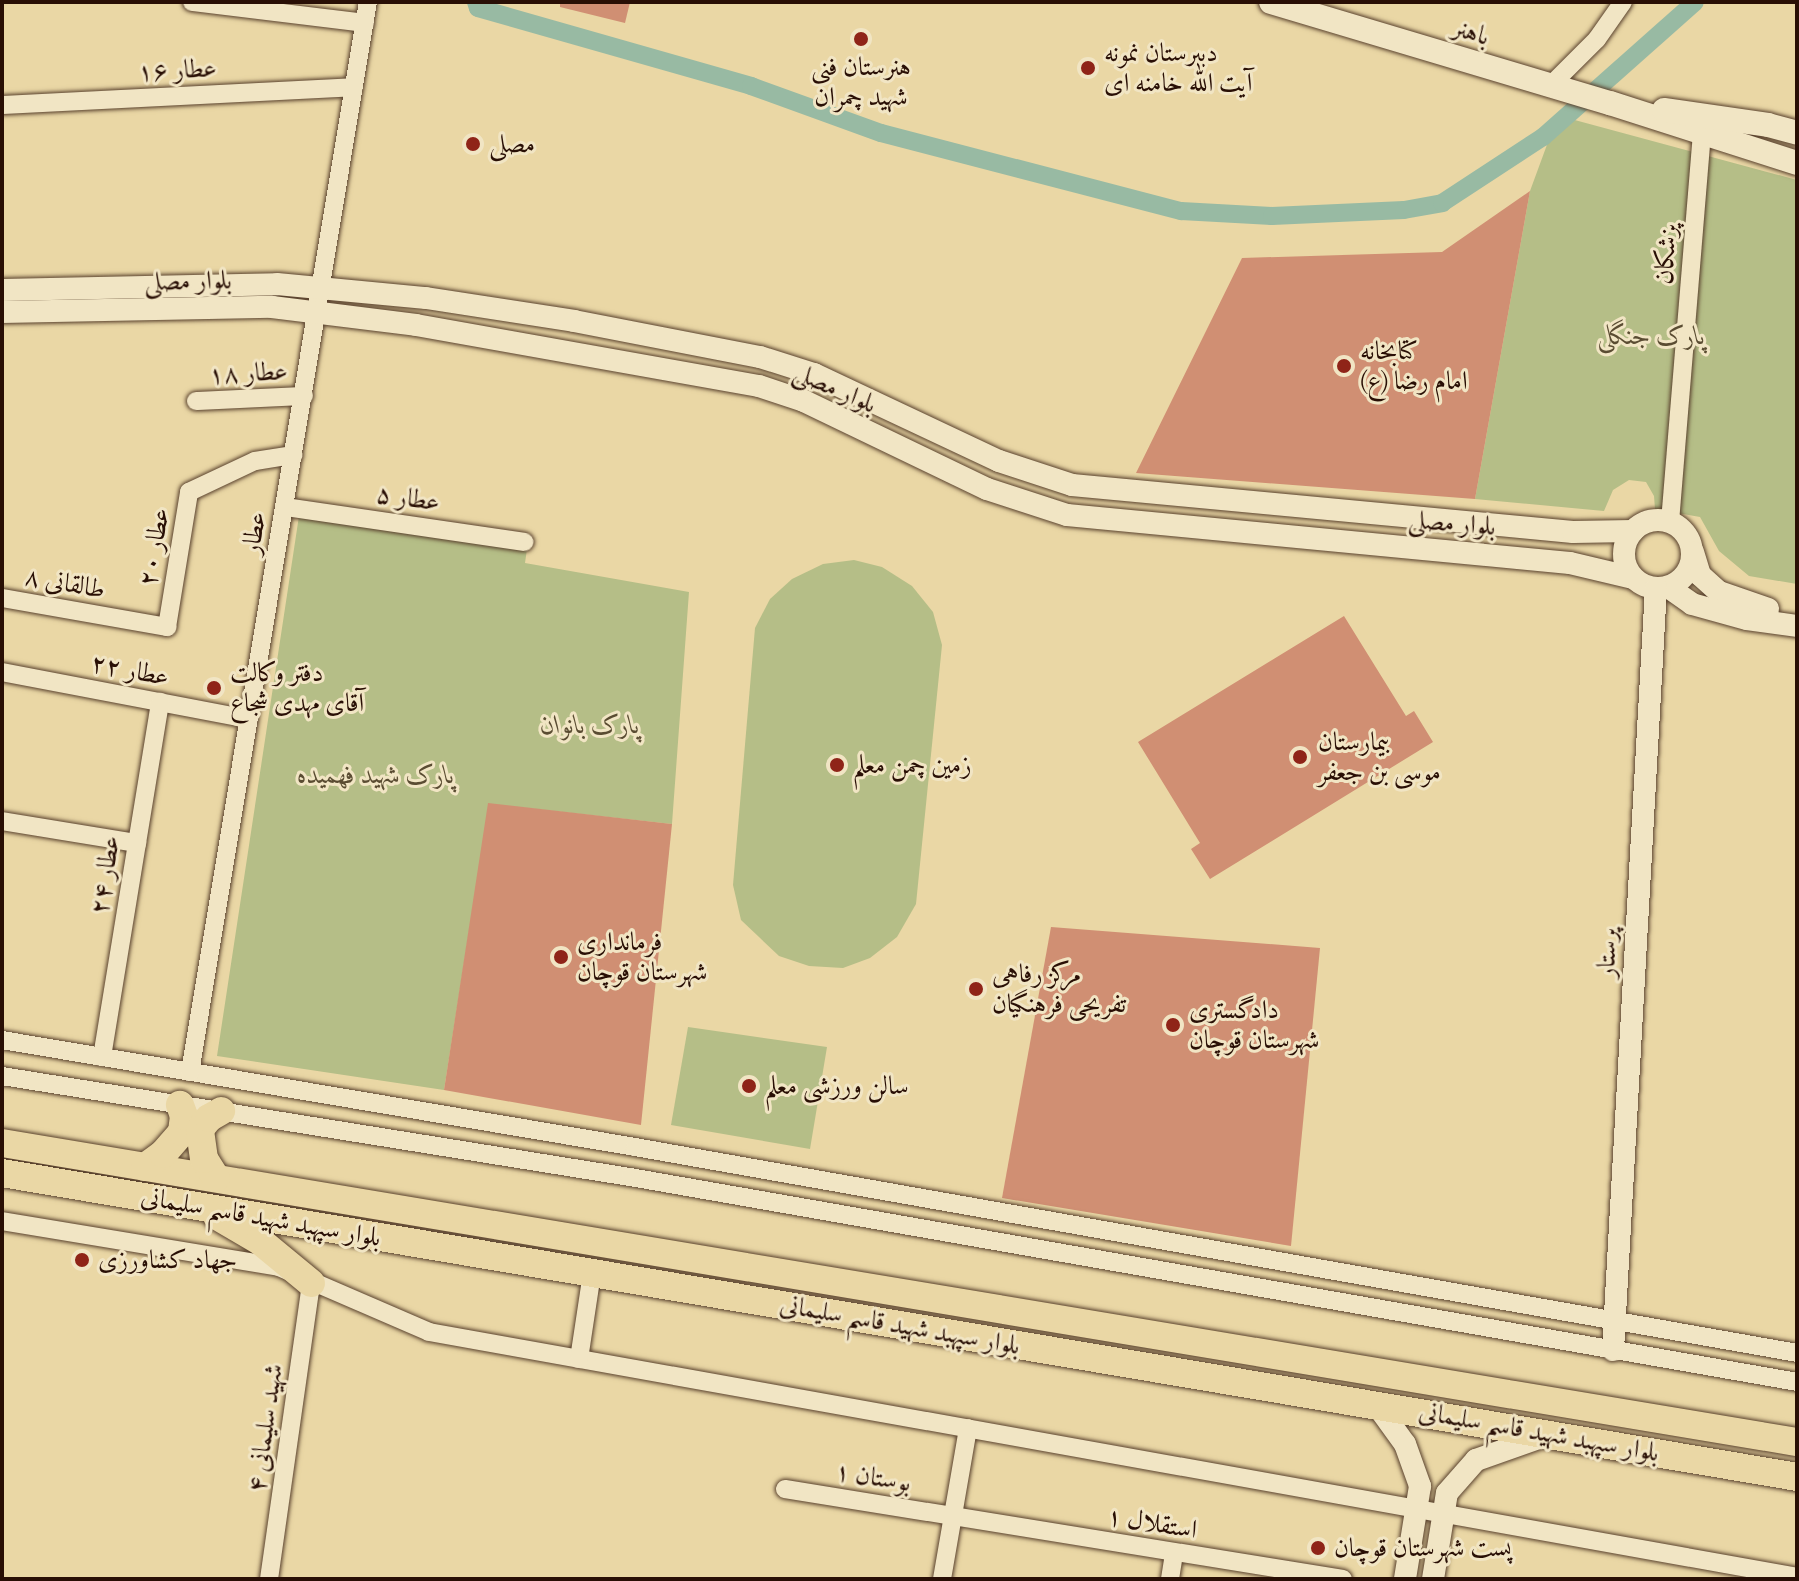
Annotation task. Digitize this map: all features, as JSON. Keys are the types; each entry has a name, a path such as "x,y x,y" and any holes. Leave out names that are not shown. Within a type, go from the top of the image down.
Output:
{"highway":[{"path":"145,1167 163,1154 182,1132 184,1116 180,1105"},
{"path":"216,1178 204,1159 200,1129 209,1118 221,1111"},
{"name":"بلوار سپهبد شهید قاسم سلیمانی","path":"2,1143 1797,1442"},
{"name":"بلوار سپهبد شهید قاسم سلیمانی","path":"2,1173 1797,1477"},
{"path":"202,1207 260,1241 311,1283"}],"main road":[{"name":"باهنر","path":"1271,2 1610,103 1797,163"},
{"name":"باهنر","path":"1610,103 1768,125 1797,133"}],"street":[{"path":"192,2 365,23"},
{"name":"عطار","path":"190,1072 368,2"},
{"path":"1560,88 1623,2"},
{"path":"1597,39 1635,2"},
{"name":"عطار ۱۶","path":"2,105 354,87"},
{"name":"پزشکان","path":"1670,522 1702,135"},
{"name":"بلوار مصلی","path":"2,290 277,284 426,298 574,321 760,357 814,374 999,461 1072,485 1573,532 1633,531"},
{"name":"بلوار مصلی","path":"2,312 272,307 416,325 759,386 804,401 987,489 1067,515 1570,563 1633,578"},
{"name":"عطار ۱۸","path":"196,401 304,396"},
{"name":"عطار ۲۰","path":"167,627 189,492 255,461 294,455"},
{"name":"عطار ۵","path":"285,507 524,542"},
{"path":"1797,614 1755,607 1719,592 1700,575 1682,528 1670,522 1643,523 1633,531 1624,555 1633,578 1662,588 1692,604 1747,619 1797,626"},
{"path":"1570,563 1590,555 1593,547 1588,538 1573,532"},
{"path":"1662,588 1683,577 1693,552"},
{"name":"پرستار","path":"1613,1350 1662,588"},
{"name":"طالقانی ۸","path":"2,598 167,627"},
{"name":"عطار ۲۲","path":"2,672 249,719"},
{"name":"عطار ۲۴","path":"102,1057 160,702"},
{"path":"2,821 137,843"},
{"path":"2,1040 635,1147 1797,1353"},
{"path":"2,1076 630,1177 1797,1382"},
{"path":"630,1177 635,1147"},
{"path":"2,1221 279,1267 429,1332 1797,1577"},
{"path":"1103,1260 1108,1232"},
{"path":"579,1359 592,1273"},
{"name":"شهید سلیمانی ۴","path":"269,1579 311,1283"},
{"path":"1376,1404 1405,1444 1420,1486 1405,1579"},
{"path":"942,1579 968,1428"},
{"path":"1433,1579 1447,1493 1476,1460 1550,1434"},
{"name":"بوستان ۱","path":"785,1489 953,1516"},
{"name":"استقلال ۱","path":"953,1516 1343,1579"},
{"path":"1170,1579 1174,1553"}],"green space":[{"name":"پارک جنگلی","path":"1571,119 1797,180 1797,584 1749,576 1719,551 1700,517 1655,509 1654,496 1646,482 1629,480 1613,490 1604,511 1475,499 1530,191 1548,142"},
{"name":"پارک شهید فهمیده","path":"299,516 527,549 525,563 689,592 672,824 489,804 444,1090 217,1056"},
{"name":"زمین چمن معلم","path":"854,560 882,567 912,586 933,612 942,645 916,904 897,937 870,958 843,968 809,966 779,956 741,920 733,885 755,628 770,599 792,579 823,564"},
{"name":"سالن ورزشی معلم","path":"688,1027 827,1047 810,1149 671,1125"}],"building":[{"path":"560,2 630,2 625,23 560,7"},
{"name":"کتابخانه امام رضا (ع)","path":"1530,191 1475,499 1136,473 1242,258 1442,252"},
{"path":"1344,616 1406,716 1414,711 1433,742 1210,879 1191,849 1200,843 1138,742"},
{"name":"فرمانداری شهرستان قوچان","path":"488,803 672,824 641,1125 444,1090"},
{"name":"دادگستری شهرستان قوچان","path":"1051,927 1320,948 1291,1246 1002,1198"}],"waterway":[{"path":"476,2 478,8 751,86 881,133 1181,211 1272,216 1404,210 1442,203 1543,137 1695,2"}],"place":[{"name":"هنرستان فنی شهید چمران","path":"861,39"},
{"name":"دبیرستان نمونه آیت الله خامنه ای","path":"1088,68"},
{"name":"مصلی","path":"473,144"},
{"name":"کتابخانه امام رضا (ع)","path":"1344,366"},
{"name":"دفتر وکالت آقای مهدی شجاع","path":"214,688"},
{"name":"بیمارستان موسی بن جعفر","path":"1300,757"},
{"name":"زمین چمن معلم","path":"837,765"},
{"name":"فرمانداری شهرستان قوچان","path":"561,957"},
{"name":"مرکز رفاهی تفریحی فرهنگیان","path":"976,989"},
{"name":"دادگستری شهرستان قوچان","path":"1173,1025"},
{"name":"سالن ورزشی معلم","path":"749,1086"},
{"name":"جهاد کشاورزی","path":"82,1260"},
{"name":"پست شهرستان قوچان","path":"1318,1548"}],"park label":[{"name":"پارک بانوان","path":"590,725"}]}
